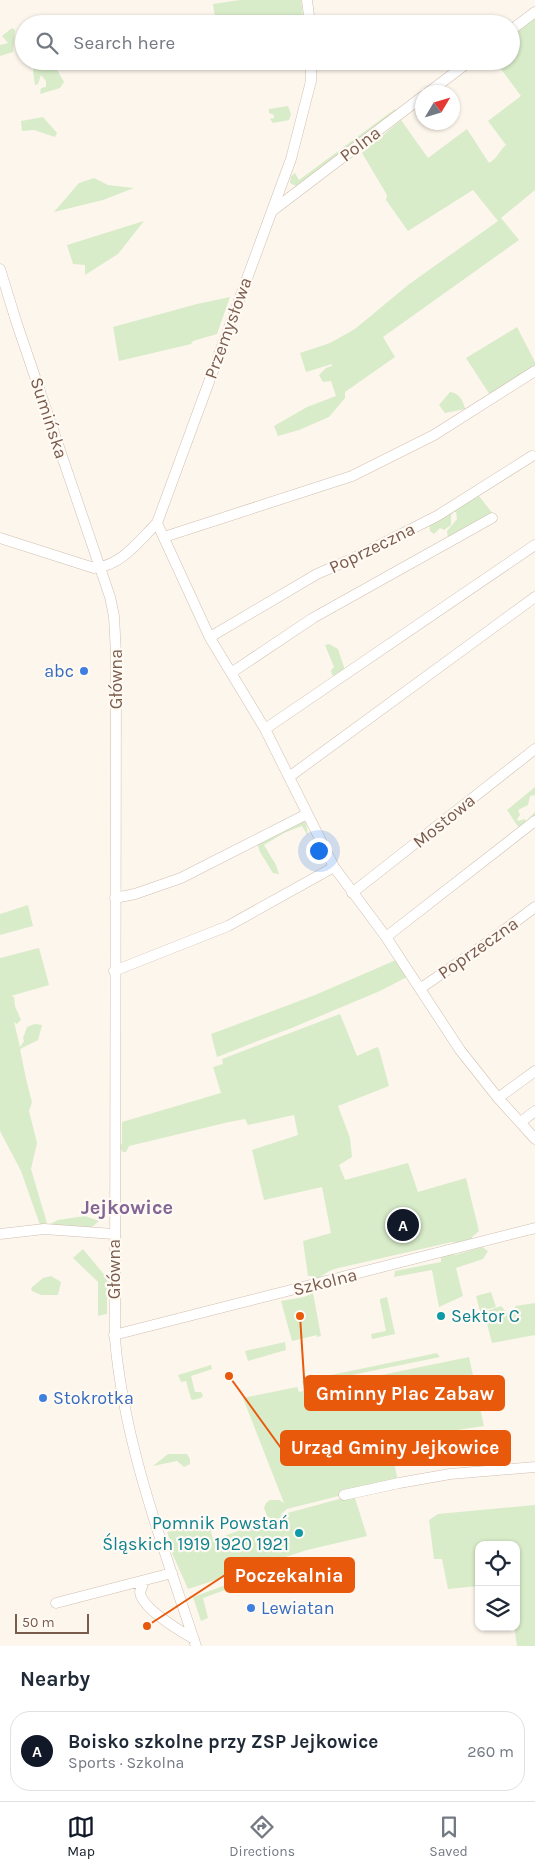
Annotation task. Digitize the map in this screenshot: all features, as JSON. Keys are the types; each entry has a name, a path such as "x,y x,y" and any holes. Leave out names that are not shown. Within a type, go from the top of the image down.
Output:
{"street":[{"path":"307,0 309,15"},
{"path":"520,23 535,12"},
{"name":"Przemysłowa","path":"99,568 120,558 157,523 291,159 311,81 311,70"},
{"path":"438,85 458,70"},
{"name":"Polna","path":"272,211 415,102"},
{"path":"282,183 297,192"},
{"name":"Sumińska","path":"0,269 99,568"},
{"path":"164,537 352,476 434,435 535,371"},
{"name":"Poprzeczna","path":"210,637 317,574 356,557 437,516 532,456"},
{"name":"Poprzeczna","path":"230,674 313,618 492,518"},
{"name":"Poprzeczna","path":"157,523 210,637 264,729 334,867 386,936 460,1050 498,1098 535,1139"},
{"path":"0,538 99,568"},
{"path":"264,729 535,545"},
{"name":"Główna","path":"99,568 113,611 116,637 114,1335 121,1385 135,1448 152,1511 195,1642"},
{"path":"289,777 535,597"},
{"name":"Mostowa","path":"352,892 535,748"},
{"path":"115,898 135,894 181,878 307,814"},
{"path":"386,936 535,820"},
{"path":"114,971 228,926 334,867"},
{"name":"Poprzeczna","path":"421,988 535,907"},
{"path":"498,1098 535,1071"},
{"path":"521,1122 535,1111"},
{"name":"Szkolna","path":"114,1335 535,1228"},
{"path":"0,1234 44,1230 114,1234"},
{"path":"344,1495 450,1474 535,1467"},
{"path":"56,1603 172,1572"},
{"path":"144,1581 140,1592 144,1602 195,1642"}],"green space":[{"path":"240,0 301,0 303,15 215,15 213,4"},
{"path":"535,17 535,190 501,218 519,240 383,337 395,357 345,392 345,398 329,417 299,430 278,436 274,426 307,407 336,396 331,381 323,382 319,375 326,368 332,366 332,364 306,372 300,353 330,343 355,329 408,285 498,221 473,190 408,231 386,200 387,195 362,153 401,120 428,158 467,129 489,163 492,161 506,145 488,121 521,96 502,70 520,70 520,29"},
{"path":"12,28 15,30 13,52 0,56 0,45 8,43 2,36"},
{"path":"57,70 64,82 60,88 40,94 41,88 46,87 46,81 41,75 38,84 35,85 33,71"},
{"path":"288,106 291,114 289,120 273,123 270,119 274,118 274,115 269,113 269,109"},
{"path":"395,109 396,112 301,184 296,186 290,183 291,176 295,173 299,180"},
{"path":"43,117 57,133 55,137 34,130 22,131 21,121"},
{"path":"94,178 108,185 134,188 103,200 54,212 79,183"},
{"path":"144,221 118,254 85,275 85,265 73,264 67,245"},
{"path":"230,297 217,334 193,341 191,344 119,361 113,327"},
{"path":"517,327 535,362 535,367 490,395 466,358"},
{"path":"450,392 459,396 465,409 445,413 439,405"},
{"path":"479,496 494,515 448,539 447,531 457,519 456,512 454,512 451,515 451,525 444,530 440,528 434,534 430,531 429,523"},
{"path":"329,644 338,649 345,670 336,676 332,675 331,670 334,667 325,645"},
{"path":"535,787 535,795 530,796 528,805 518,810 520,815 517,819 518,821 525,819 526,821 535,812 535,820 521,831 507,810"},
{"path":"300,820 306,823 308,836 302,826 284,833 264,845 279,874 273,873 260,852 257,843"},
{"path":"28,905 33,926 0,935 0,914"},
{"path":"39,948 49,985 11,996 14,997 15,1006 21,1020 17,1024 14,1022 20,1047 24,1041 23,1038 27,1027 35,1024 42,1025 38,1040 20,1049 32,1102 29,1111 37,1143 31,1169 47,1223 40,1225 21,1171 0,1131 0,958"},
{"path":"396,960 407,977 380,991 217,1057 211,1034 315,995"},
{"path":"340,1014 357,1056 377,1047 379,1049 389,1086 338,1106 350,1138 352,1157 339,1165 345,1180 408,1163 418,1192 466,1178 479,1231 472,1237 473,1241 460,1244 452,1242 334,1269 313,1280 312,1276 308,1276 303,1241 331,1233 322,1187 264,1200 252,1150 298,1135 294,1115 248,1125 245,1119 229,1122 129,1146 126,1152 119,1148 122,1143 122,1122 221,1093 213,1067 223,1064 222,1059"},
{"path":"85,1216 99,1221 91,1228 58,1228 50,1224 58,1220"},
{"path":"482,1247 488,1251 483,1259 456,1268 463,1296 439,1307 432,1270 394,1277 395,1271 441,1262 441,1256 451,1252 455,1255"},
{"path":"83,1249 107,1278 107,1314 98,1316 98,1282 73,1258"},
{"path":"51,1276 61,1282 58,1295 41,1295 32,1291 31,1288 43,1278"},
{"path":"491,1292 496,1307 480,1311 476,1296"},
{"path":"313,1293 321,1336 317,1337 317,1335 292,1341 281,1301 304,1297"},
{"path":"387,1297 395,1334 372,1339 371,1334 386,1331 380,1299"},
{"path":"535,1303 535,1335 492,1343 484,1312 501,1306 508,1314 516,1312 515,1306"},
{"path":"285,1342 286,1350 248,1361 245,1351"},
{"path":"437,1353 440,1357 303,1385 302,1381"},
{"path":"469,1357 484,1426 389,1440 398,1481 287,1509 280,1515 354,1495 367,1536 307,1550 188,1589 172,1553 174,1552 167,1532 209,1522 213,1540 271,1519 267,1516 264,1508 270,1500 279,1500 284,1503 243,1398 297,1387 299,1392"},
{"path":"211,1365 212,1369 191,1376 195,1392 201,1392 203,1396 191,1399 186,1381 181,1382 178,1375"},
{"path":"168,1454 187,1454 190,1464 184,1467 177,1461 153,1466"},
{"path":"535,1505 535,1646 517,1646 515,1631 520,1631 520,1541 475,1541 475,1586 448,1589 442,1559 434,1559 429,1520 438,1514"},
{"path":"234,1582 236,1586 203,1598 208,1618 201,1621 193,1597"}],"place":[{"name":"abc","path":"84,671"},
{"name":"Boisko szkolne przy ZSP Jejkowice","path":"403,1225"},
{"name":"Gminny Plac Zabaw","path":"300,1316"},
{"name":"Sektor C","path":"441,1316"},
{"name":"Urząd Gminy Jejkowice","path":"229,1376"},
{"name":"Stokrotka","path":"43,1398"},
{"name":"Pomnik Powstań Śląskich 1919 1920 1921","path":"299,1533"},
{"name":"Lewiatan","path":"251,1608"},
{"name":"Poczekalnia","path":"147,1626"}],"district":[{"name":"Jejkowice","path":"127,1207"}]}
